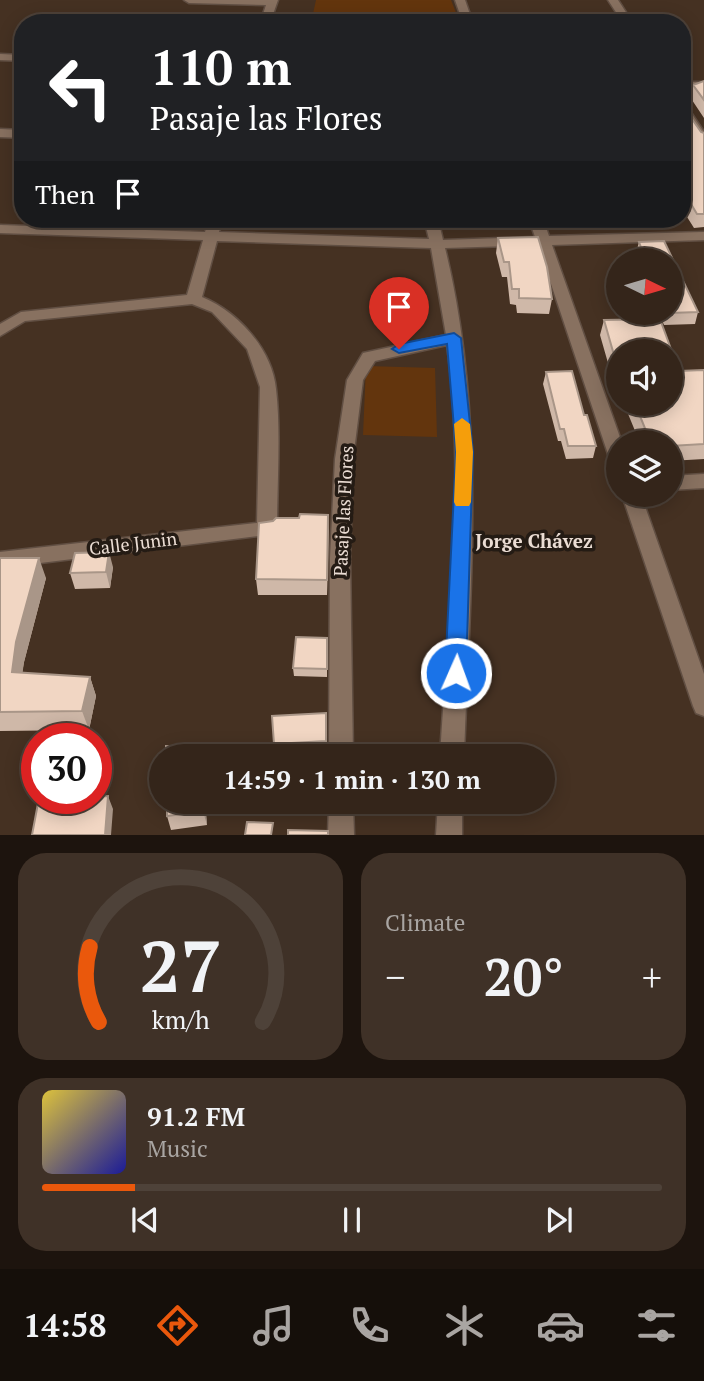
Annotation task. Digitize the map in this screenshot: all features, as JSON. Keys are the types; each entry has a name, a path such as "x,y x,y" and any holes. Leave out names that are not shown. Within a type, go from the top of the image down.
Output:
{"street":[{"path":"189,0 272,1"},
{"path":"691,122 704,141"},
{"path":"0,331 21,317 194,299 214,228"},
{"path":"433,228 454,338 464,452 452,744"},
{"path":"540,228 609,430"},
{"path":"0,229 438,243 704,236"},
{"name":"Calle Junin","path":"0,560 267,528 268,387 254,347 217,309 194,299"},
{"name":"Pasaje las Flores","path":"341,744 340,558 344,459 355,380 369,357 454,338"},
{"path":"683,482 704,481"},
{"path":"635,507 704,706"},
{"path":"341,814 341,835"},
{"path":"449,835 450,814"}],"shaded area":[{"path":"316,0 451,0 456,14 313,14"},
{"path":"366,366 435,368 437,437 363,435"}],"building":[{"path":"704,81 704,100 693,85"},
{"path":"691,119 704,133 704,214 697,214 691,204"},
{"path":"538,237 547,267 552,299 519,298 519,289 512,289 509,262 504,262 498,238"},
{"path":"664,241 667,248 641,248 639,242"},
{"path":"683,281 698,312 683,313"},
{"path":"604,320 606,326 663,326 667,339 609,339"},
{"path":"704,370 704,444 683,445 683,430 646,430 640,416 683,416 683,371"},
{"path":"572,371 596,446 568,446 564,429 560,429 546,372"},
{"path":"300,514 328,515 327,580 256,579 259,523 276,518 299,518"},
{"path":"109,552 106,572 70,573 75,553"},
{"path":"0,558 39,558 16,642 12,672 90,677 82,711 0,712"},
{"path":"296,637 327,638 327,669 293,668"},
{"path":"326,713 326,741 274,744 272,716"},
{"path":"36,814 107,814 105,835 32,835"},
{"path":"247,822 273,823 271,835 245,835"},
{"path":"288,830 328,831 328,835 288,835"}],"slow traffic":[{"path":"462,424 462,502"}],"district":[{"name":"Jorge Chávez","path":"534,541"}],"route":[{"path":"399,349 454,338 464,452 456,673"}]}
